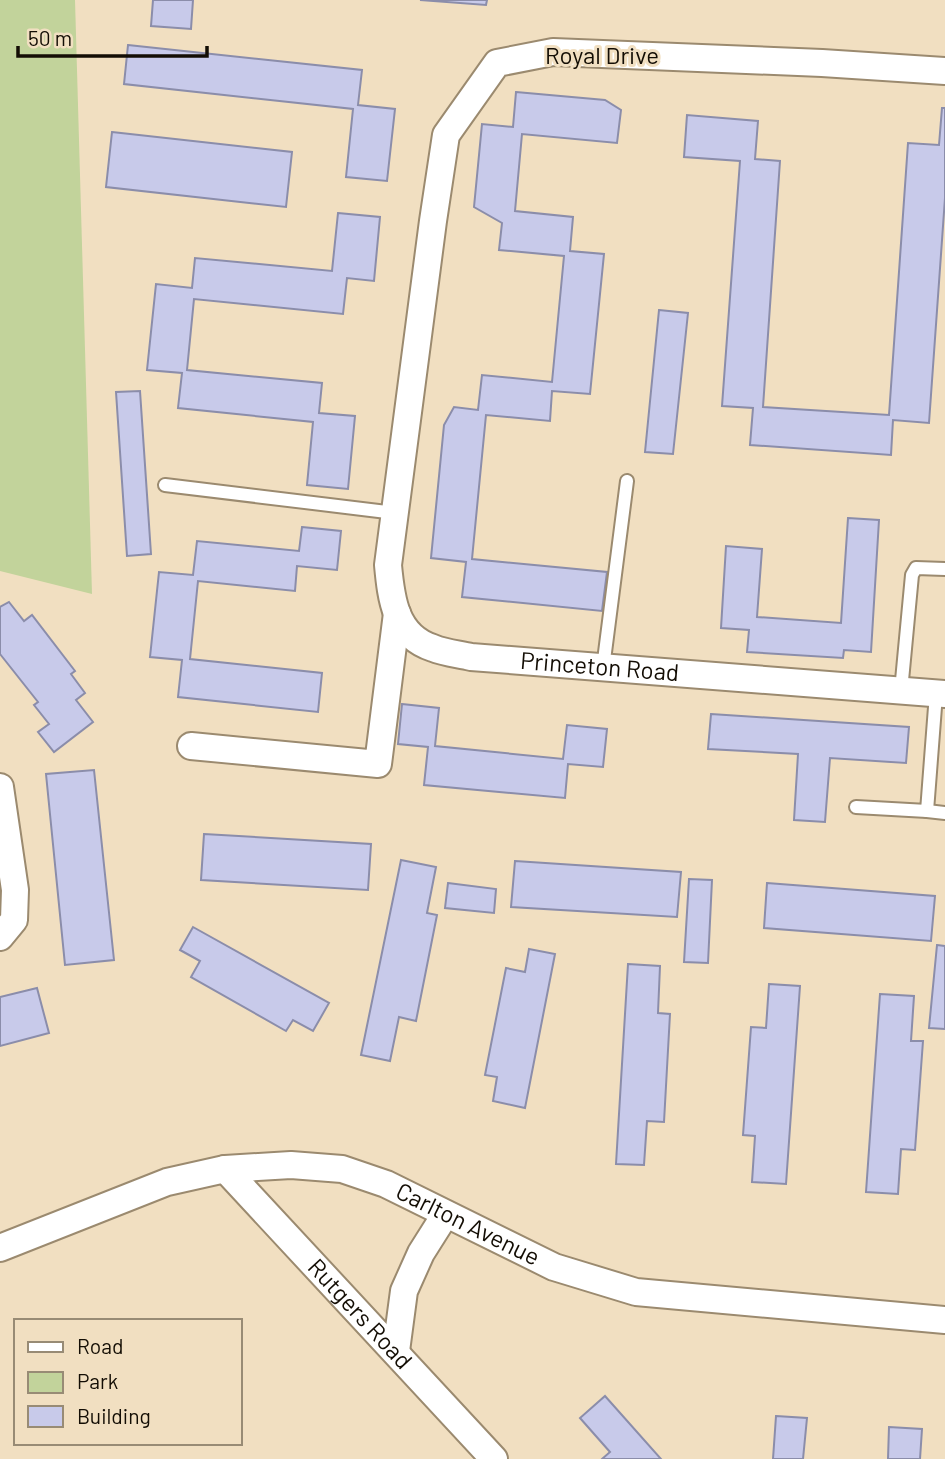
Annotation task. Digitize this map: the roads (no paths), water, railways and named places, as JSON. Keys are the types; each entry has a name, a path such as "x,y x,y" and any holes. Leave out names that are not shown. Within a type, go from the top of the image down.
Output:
{"street":[{"name":"Royal Drive","path":"396,502 446,135 497,62 553,52 822,62 945,71"},
{"name":"Princeton Road","path":"396,502 388,565 391,599 405,631 430,648 471,657 940,694"},
{"path":"191,746 378,764 397,613"},
{"path":"0,786 2,821 15,890 14,920 0,937"},
{"name":"Carlton Avenue","path":"0,1248 167,1182 225,1170 291,1165 342,1170 386,1184 554,1267 636,1292 945,1320"},
{"name":"Rutgers Road","path":"225,1170 494,1459"},
{"path":"396,1351 404,1291 421,1253 445,1215"}],"lane":[{"path":"603,668 627,481"},
{"path":"165,485 396,502"},
{"path":"901,691 912,575 916,568 945,569"},
{"path":"927,811 940,694"},
{"path":"856,807 945,813"}]}
